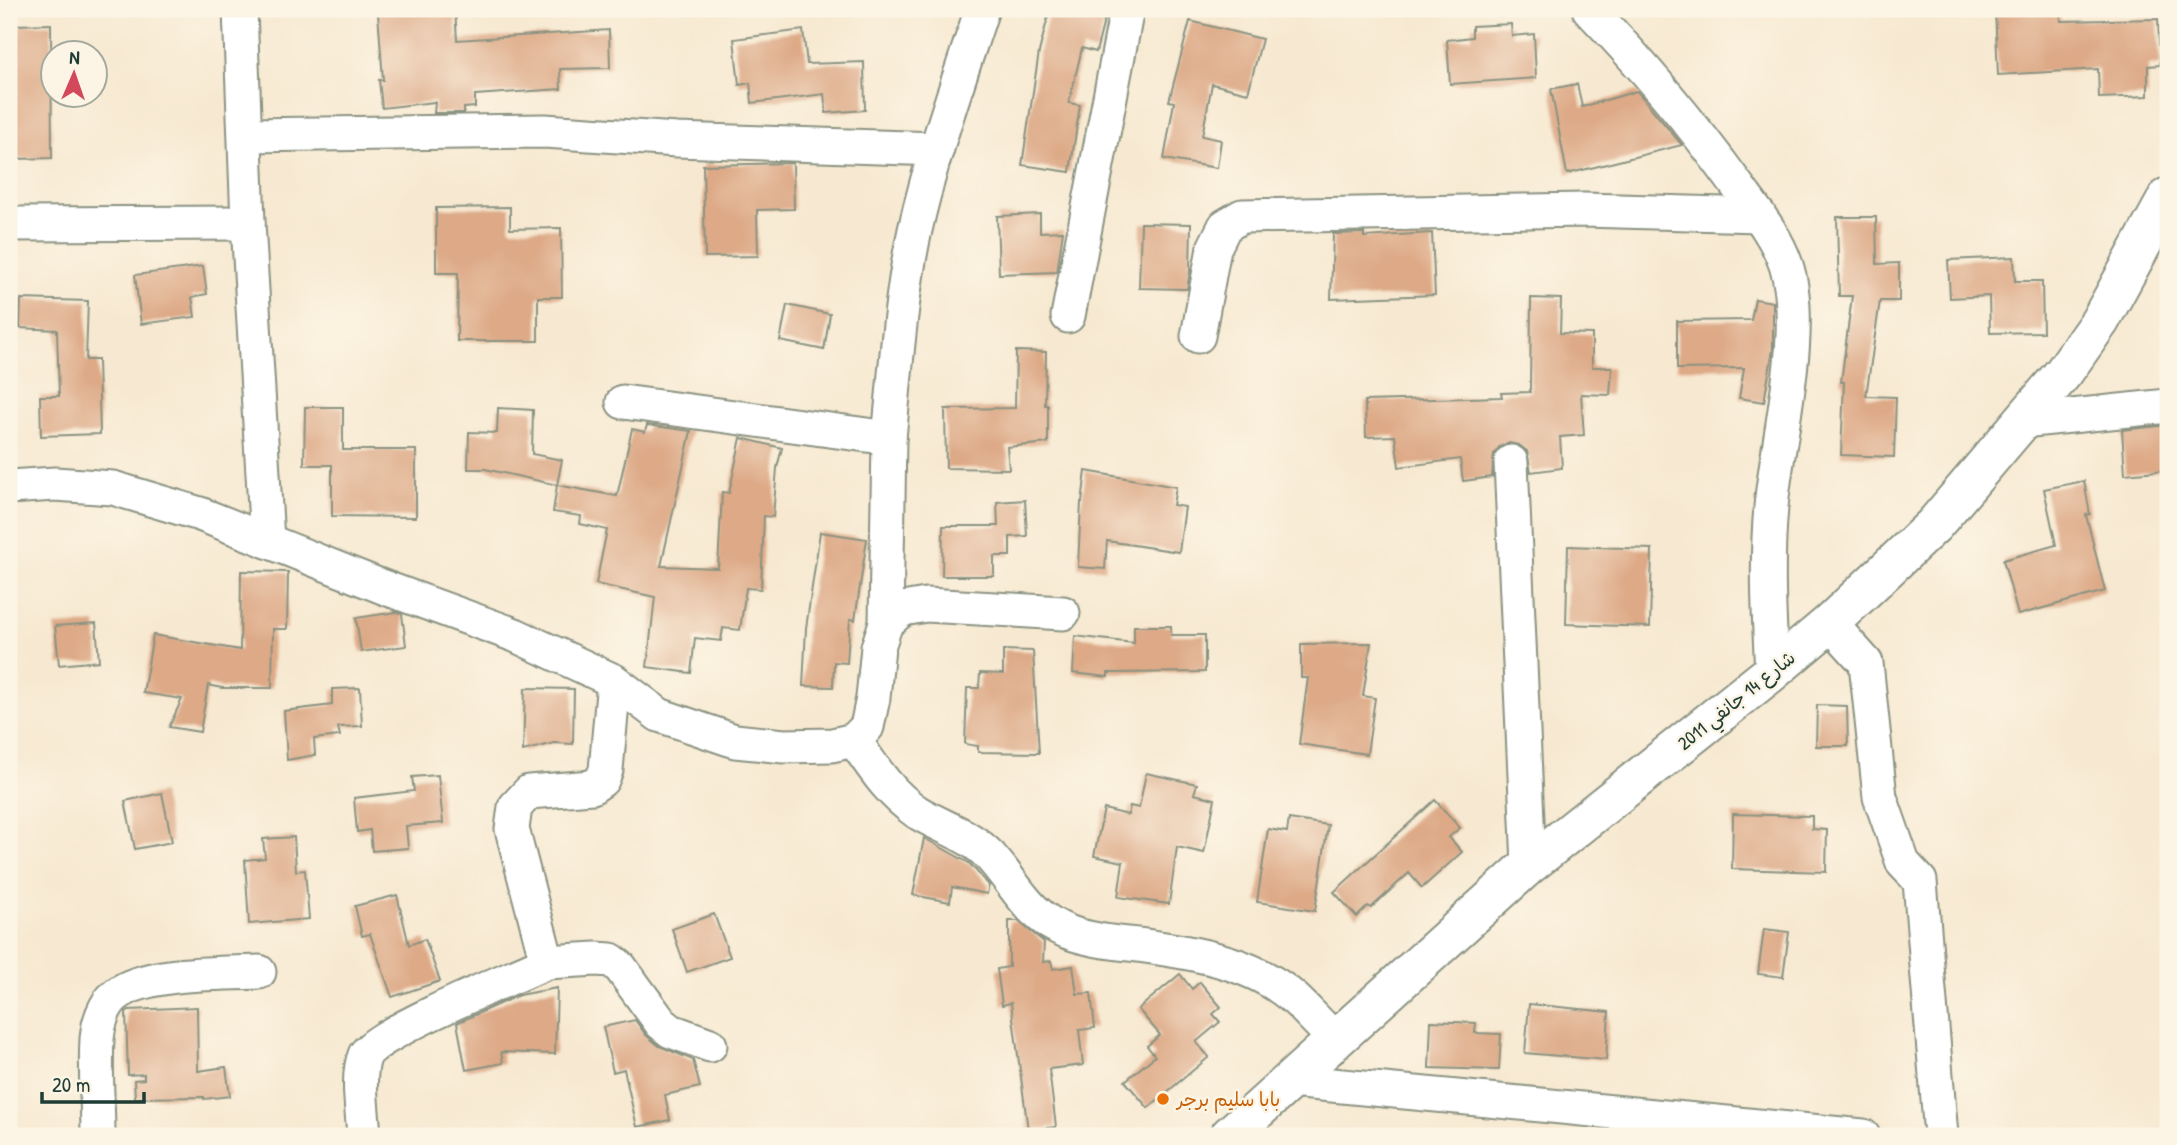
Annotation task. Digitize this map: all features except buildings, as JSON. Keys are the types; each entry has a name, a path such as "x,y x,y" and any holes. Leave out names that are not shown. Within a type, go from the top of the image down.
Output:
{"main road":[{"name":"شارع 14 جانفي 2011","path":"1229,1136 1528,865 1772,672 1934,525 2064,372 2100,321 2168,197"}],"street":[{"path":"240,9 248,223 267,541"},
{"path":"9,487 55,484 113,488 200,514 383,587 515,635 614,681 659,715 735,740 784,746 832,745 854,740 867,727 878,647 886,624 890,438 900,324 915,231 937,149 982,9"},
{"path":"1068,316 1127,9"},
{"path":"1589,9 1634,55 1694,127 1759,215 1786,266 1791,295 1792,329 1771,506 1767,564 1772,672"},
{"path":"246,135 545,131 677,140 937,149"},
{"path":"1198,336 1214,248 1225,226 1242,216 1584,210 1759,215"},
{"path":"9,224 248,223"},
{"path":"623,402 890,438"},
{"path":"2022,421 2168,406"},
{"path":"1511,462 1528,865"},
{"path":"886,624 903,609 926,605 1063,613"},
{"path":"1829,623 1866,663 1880,797 1903,863 1920,881 1941,1136"},
{"path":"547,962 512,829 515,807 529,792 592,787 602,780 606,770 614,681"},
{"path":"854,740 893,794 918,813 965,835 989,855 1013,888 1049,923 1071,933 1094,938 1212,958 1256,974 1293,997 1336,1040"},
{"path":"364,1136 362,1072 365,1054 379,1041 456,1002 547,962 611,960 620,967 661,1023 671,1031 710,1045"},
{"path":"98,1136 97,1036 103,1013 115,996 136,984 158,978 258,972"},
{"path":"1290,1082 1863,1136"}],"place":[{"name":"بابا سليم برجر","path":"1163,1099"}]}
